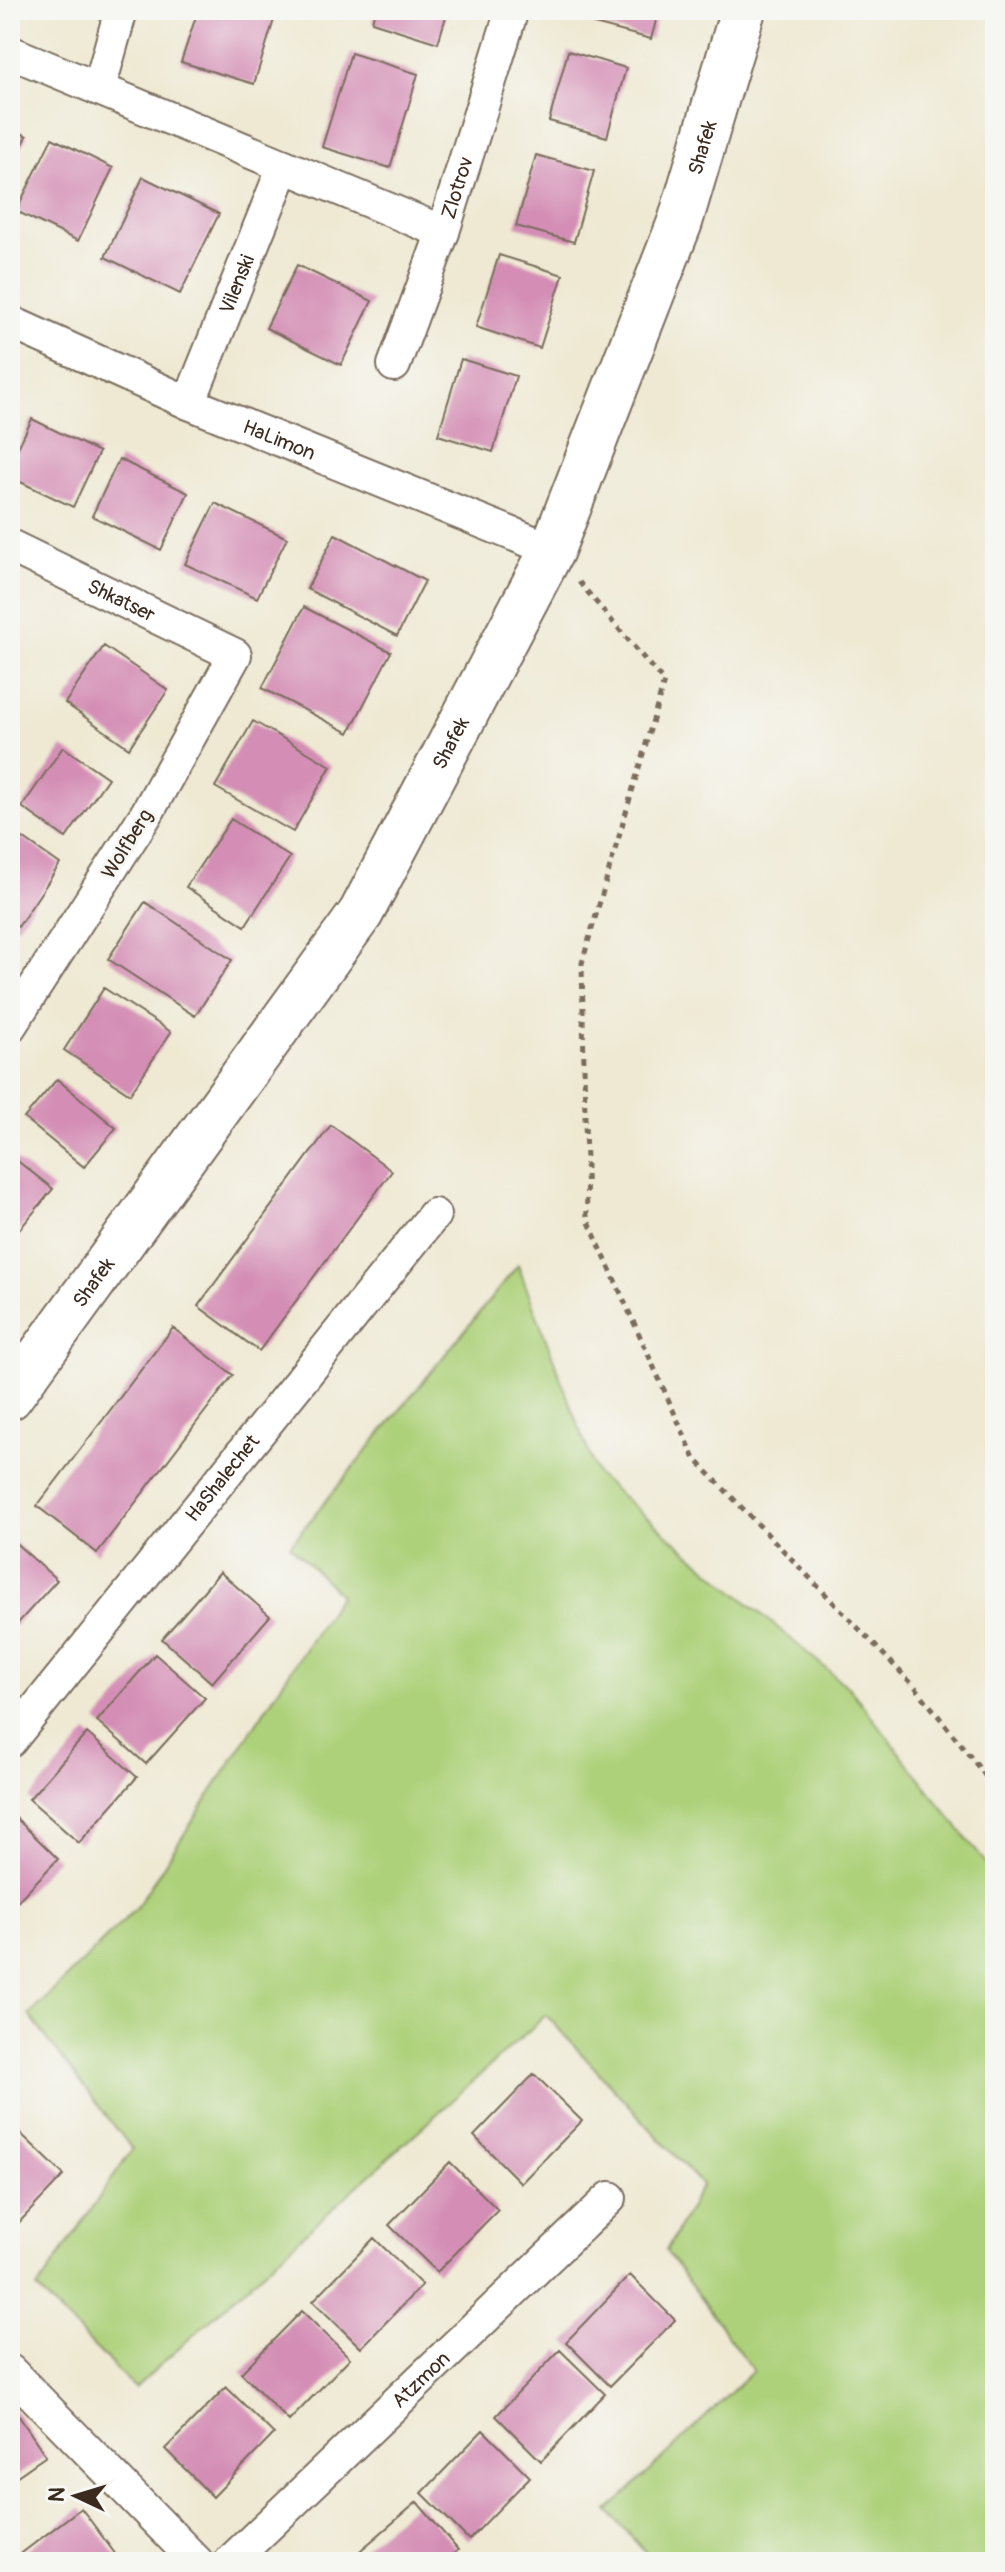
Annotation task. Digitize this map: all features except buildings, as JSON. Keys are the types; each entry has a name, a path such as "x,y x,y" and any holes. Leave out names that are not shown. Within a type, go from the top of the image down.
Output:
{"street":[{"path":"99,89 121,10"},
{"name":"Zlotrov","path":"394,365 443,232 512,10"},
{"name":"Shafek","path":"10,1397 361,913 552,550 680,222 743,10"},
{"path":"10,52 443,232"},
{"name":"Vilenski","path":"189,403 284,166"},
{"name":"HaLimon","path":"10,322 189,403 552,550"},
{"name":"Shkatser","path":"10,546 235,655"},
{"name":"Wolfberg","path":"10,1026 147,813 235,655"},
{"name":"HaShalechet","path":"10,1741 434,1215"},
{"name":"Atzmon","path":"230,2562 610,2198"},
{"path":"10,2371 197,2562"}],"path":[{"path":"552,550 664,682 582,963 587,1218 695,1459 917,1689 995,1788"}],"green space":[{"path":"518,1265 597,1475 850,1689 995,1875 995,2562 654,2562 608,2511 753,2371 666,2251 702,2185 546,2015 135,2388 37,2289 132,2149 29,2015 136,1908 340,1595 290,1545"}]}
